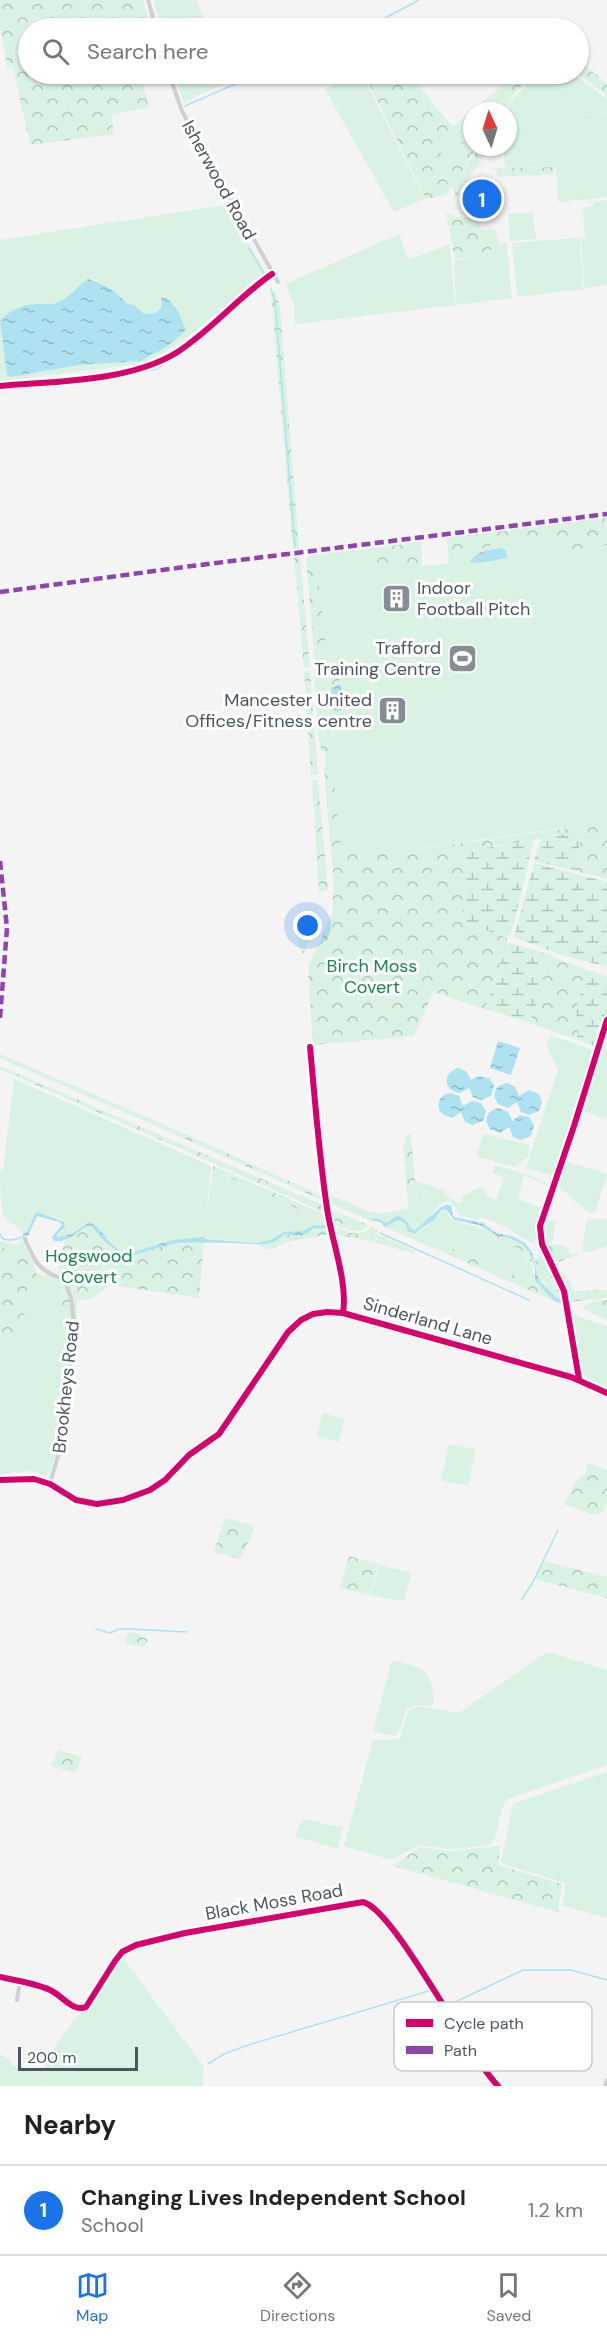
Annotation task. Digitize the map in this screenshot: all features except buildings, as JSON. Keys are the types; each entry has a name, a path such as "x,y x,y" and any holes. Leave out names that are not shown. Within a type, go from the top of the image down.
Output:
{"street":[{"path":"148,0 153,18"},
{"name":"Isherwood Road","path":"173,84 182,111 278,282"},
{"path":"550,1198 540,1226 540,1235 565,1295 579,1379"},
{"name":"Brookheys Road","path":"25,1239 40,1269 64,1279 75,1318 75,1333 67,1384 64,1436 50,1484"},
{"name":"Sinderland Lane","path":"0,1480 34,1479 50,1484 76,1500 96,1504 123,1500 157,1486 189,1455 219,1434 288,1332 301,1320 319,1312 353,1315 579,1379 607,1393"},
{"name":"Black Moss Road","path":"0,1977 53,1992 76,2008 82,2009 86,2007 122,1952 136,1945 185,1933 363,1902 370,1904 382,1917 441,2002"},
{"path":"16,2000 20,1982"},
{"name":"Black Moss Road","path":"485,2071 498,2086"},
{"path":"605,2086 607,2080"}],"green space":[{"path":"0,0 143,0 148,18 18,18 18,84 143,84 149,107 111,115 114,134 30,145 13,67 7,67 0,25"},
{"path":"153,0 197,0 203,18 159,18"},
{"path":"589,69 607,83 607,95 589,82"},
{"path":"178,84 222,84 222,85 183,102"},
{"path":"334,84 367,84 425,199 394,212 325,89"},
{"path":"369,84 417,84 457,132 432,142 447,160 463,141 463,156 471,156 460,175 473,156 485,156 456,197 452,186 446,195 426,199"},
{"path":"503,84 523,84 510,98 500,87"},
{"path":"527,84 587,84 607,99 607,112 582,116 607,113 607,197 558,202 556,167 505,167 504,156 517,156 517,102 482,102 500,87 512,100"},
{"path":"463,118 463,142 447,160 431,142 457,132 453,127"},
{"path":"554,167 553,174 498,177 495,168"},
{"path":"607,200 607,285 584,288 581,238 585,237 583,208 592,206 595,202"},
{"path":"226,205 266,274 258,277 188,337 157,357 140,364 3,381 0,378 0,240"},
{"path":"533,212 536,239 510,241 508,214"},
{"path":"446,213 456,217 477,217 481,230 495,229 499,245 482,255 455,259"},
{"path":"399,234 408,260 450,244 455,305 295,324 295,308 286,284"},
{"path":"580,238 583,289 517,297 512,243"},
{"path":"507,243 512,298 456,305 454,261 483,255 500,244"},
{"path":"275,290 280,307 299,548 293,549 271,293"},
{"name":"Trafford Training Centre","path":"607,518 607,827 584,826 547,830 332,861 325,781 326,754 320,749 312,557 419,542 421,567 449,563 447,538"},
{"path":"607,518 607,545 570,549 535,540 505,541 450,563 447,538"},
{"path":"422,542 422,562 403,569 381,570 368,550 316,557 327,658 315,664 306,559 309,556"},
{"path":"300,556 310,667 304,668 294,557"},
{"path":"310,671 318,775 311,775 304,672"},
{"path":"335,675 340,681 325,689 330,750 323,752 319,742 314,677"},
{"name":"Birch Moss Covert","path":"324,767 330,768 336,794 343,855 426,848 584,826 607,827 607,879 575,871 582,831 468,851 464,906 459,920 507,938 507,945 485,1009 433,992 414,1036 313,1045 308,967 332,914 334,884"},
{"path":"312,780 318,780 328,889 319,892"},
{"path":"582,831 575,871 534,861 541,838"},
{"path":"534,840 512,930 507,938 458,920 464,906 468,851"},
{"path":"534,863 607,882 607,967 562,955 514,937"},
{"path":"301,924 316,925 303,954 298,935 300,927"},
{"path":"510,943 536,950 545,984 529,1023 485,1009 507,945"},
{"path":"536,950 587,970 576,1010 578,1040 529,1023 545,984"},
{"path":"587,970 607,976 607,1015 595,1046 578,1040 576,1010"},
{"path":"607,1026 607,1119 581,1111"},
{"path":"551,1037 567,1040 591,1050 592,1056 581,1096 553,1176 526,1168 558,1070 546,1044"},
{"path":"0,1054 181,1132 174,1134 0,1058"},
{"path":"0,1066 325,1206 324,1212 0,1069"},
{"path":"14,1079 211,1166 207,1211 213,1170 309,1214 316,1218 319,1225 297,1233 284,1232 263,1243 204,1238 172,1240 131,1253 118,1249 98,1229 87,1222 73,1233 57,1238 57,1234 64,1230 62,1220 38,1212 27,1232 23,1234 5,1218 1,1196 0,1171 3,1170"},
{"path":"181,1132 318,1194 322,1200 174,1134"},
{"path":"411,1134 417,1201 424,1205 428,1213 421,1211 408,1201 403,1146 406,1135"},
{"path":"485,1134 529,1145 528,1157 514,1167 478,1157 477,1154"},
{"path":"565,1161 607,1174 595,1212 589,1213 557,1185"},
{"path":"495,1165 531,1176 551,1186 524,1175 518,1199 544,1209 538,1227 539,1237 535,1238 535,1244 490,1221 459,1215 449,1201 441,1203 431,1216 415,1230 397,1215 387,1223 376,1218 369,1220 327,1202 328,1194 370,1212 384,1213 408,1208 408,1201 421,1211 427,1212 424,1205 417,1201 415,1181 445,1190 444,1194 460,1204 463,1196 482,1186 487,1196 496,1200 504,1177 492,1173"},
{"path":"213,1166 326,1215 328,1226 319,1225 316,1218 309,1214 213,1170"},
{"path":"328,1208 368,1225 356,1231 331,1225"},
{"path":"446,1209 451,1220 487,1230 495,1240 506,1246 519,1248 532,1265 535,1280 524,1279 453,1249 447,1254 385,1227 398,1220 406,1224 410,1233 419,1231 428,1225 441,1210"},
{"path":"545,1219 556,1221 552,1244 542,1237 541,1226"},
{"path":"587,1219 607,1219 607,1246 588,1252 582,1251"},
{"name":"Hogswood Covert","path":"89,1225 106,1243 126,1257 167,1245 204,1242 199,1298 111,1285 93,1298 77,1301 77,1320 69,1322 56,1282 44,1275 58,1275 64,1241"},
{"path":"371,1226 378,1230 373,1242 333,1234 332,1229 342,1229 355,1234 369,1230"},
{"path":"314,1228 329,1228 330,1234 287,1242 268,1250 260,1246 271,1243 285,1234 297,1237"},
{"path":"487,1230 522,1245 528,1250 532,1264 519,1248 501,1243"},
{"path":"377,1234 415,1251 415,1254 373,1242"},
{"path":"542,1237 552,1244 565,1246 571,1255 581,1253 559,1262 554,1261 544,1247"},
{"path":"23,1240 37,1273 56,1282 68,1323 73,1324 65,1377 59,1445 48,1476 31,1471 0,1474 0,1241 16,1245"},
{"path":"540,1240 563,1299 557,1298 539,1281 535,1261 538,1258 543,1283 551,1286 553,1284 543,1250 540,1256 538,1241"},
{"path":"0,1247 31,1257 37,1273 24,1295 26,1311 16,1336 10,1339 0,1338"},
{"path":"453,1249 524,1279 535,1280 554,1301 447,1254"},
{"path":"543,1250 553,1285 551,1286 543,1281 540,1275 538,1258"},
{"path":"562,1272 571,1282 573,1291 607,1290 607,1298 568,1302 560,1273"},
{"path":"607,1300 607,1320 582,1308 588,1303"},
{"path":"574,1315 607,1326 607,1389 583,1376 570,1317"},
{"path":"323,1413 344,1419 339,1442 317,1436"},
{"path":"449,1444 476,1449 468,1486 441,1480"},
{"path":"588,1463 607,1470 607,1503 603,1513 591,1514 565,1504 575,1483 585,1474"},
{"path":"225,1518 251,1525 254,1529 241,1559 214,1552"},
{"path":"349,1556 379,1564 369,1595 340,1588"},
{"path":"544,1561 607,1577 607,1598 535,1579"},
{"path":"380,1565 411,1573 404,1601 370,1595"},
{"path":"129,1633 137,1633 148,1640 144,1647 127,1644 125,1640"},
{"path":"547,1652 607,1670 607,1765 508,1799 504,1803 494,1840 490,1845 449,1849 419,1845 392,1860 344,1846 373,1740 400,1739 408,1711 417,1706 459,1713"},
{"path":"392,1660 423,1671 431,1682 434,1703 430,1706 411,1706 407,1709 402,1724 394,1736 373,1731"},
{"path":"59,1750 82,1757 75,1773 51,1766"},
{"path":"607,1772 607,1918 563,1906 565,1883 503,1864 501,1861 513,1804"},
{"path":"304,1819 343,1828 338,1849 297,1837 296,1833"},
{"path":"500,1846 498,1865 562,1884 558,1912 393,1866 419,1847 449,1851"},
{"path":"122,1957 204,2067 203,2086 43,2086 40,2080 42,2086 0,2086 0,2054 9,2059 12,2065 35,2071 37,2074 42,2071 55,2052 53,2049 80,2013 89,2008"}],"water":[{"path":"88,279 109,288 127,304 134,305 144,314 156,313 162,307 161,298 167,298 178,311 186,330 168,346 141,361 79,365 10,377 7,375 0,320 23,306 58,302"},
{"path":"501,548 506,550 507,558 479,563 470,562 479,553"},
{"path":"341,685 342,709 337,712 333,710 331,688"},
{"path":"498,1041 520,1048 511,1075 490,1068"},
{"path":"458,1068 467,1072 471,1080 479,1076 489,1078 494,1085 491,1096 481,1100 473,1097 469,1088 460,1093 450,1089 447,1078 453,1070"},
{"path":"508,1083 515,1087 519,1096 529,1090 539,1094 542,1102 539,1111 529,1115 521,1112 517,1102 508,1108 498,1104 495,1097 497,1087"},
{"path":"450,1093 459,1096 463,1106 472,1101 481,1103 486,1112 483,1121 473,1125 465,1122 461,1112 452,1118 442,1114 439,1101"},
{"path":"498,1108 508,1112 512,1121 520,1115 529,1117 534,1125 531,1136 521,1140 513,1137 509,1127 500,1133 490,1129 487,1116"},
{"path":"446,1205 451,1205 455,1217 483,1223 496,1233 512,1236 525,1243 532,1252 539,1281 557,1298 563,1299 563,1304 554,1301 535,1280 535,1268 530,1253 522,1244 498,1236 479,1225 454,1220 446,1209 441,1210 435,1219 415,1233 408,1232 406,1224 398,1220 385,1227 380,1222 369,1220 376,1218 387,1223 397,1215 415,1230"},
{"path":"38,1212 64,1222 65,1228 57,1234 57,1238 73,1233 89,1222 99,1229 117,1249 131,1253 172,1240 204,1237 205,1239 257,1243 270,1240 284,1232 303,1231 314,1225 329,1228 314,1228 301,1236 285,1234 268,1244 180,1243 126,1257 106,1243 90,1225 69,1238 54,1241 52,1237 62,1225 59,1222 37,1216 28,1236 24,1236 23,1234 27,1232"}],"waterway":[{"path":"385,18 419,0"},
{"path":"185,106 235,84"},
{"path":"249,248 264,273"},
{"path":"3,390 157,369 172,360 269,280"},
{"path":"271,289 275,301 295,547"},
{"path":"312,1049 322,1156"},
{"path":"380,1233 529,1300"},
{"path":"0,1234 3,1239 9,1240 24,1236"},
{"path":"522,1599 533,1582 558,1530"},
{"path":"96,1629 110,1633 119,1629 186,1632"},
{"path":"455,2002 523,1970 571,1970 607,1980"},
{"path":"208,2064 224,2054 248,2045 429,1991"}],"marked path":[{"path":"0,592 607,514"},
{"path":"0,861 7,928 0,1018"}],"cycle path":[{"path":"0,386 114,375 157,363 189,344 272,274"},
{"path":"579,1379 564,1291 542,1244 540,1226 607,1020"},
{"path":"310,1047 324,1188 343,1287 343,1313"},
{"path":"0,1480 34,1479 50,1484 76,1500 97,1504 123,1500 150,1490 165,1480 189,1455 219,1434 288,1332 301,1320 313,1314 343,1313 571,1377 607,1393"},
{"path":"0,1977 46,1988 72,2006 86,2007 122,1952 136,1945 185,1933 363,1902 377,1911 393,1930 412,1955 441,2002"},
{"path":"487,2071 498,2086"}],"place":[{"name":"Changing Lives Independent School","path":"482,199"},
{"name":"Indoor Football Pitch","path":"396,598"},
{"name":"Trafford Training Centre","path":"462,658"},
{"name":"Mancester United Offices/Fitness centre","path":"393,710"}]}
